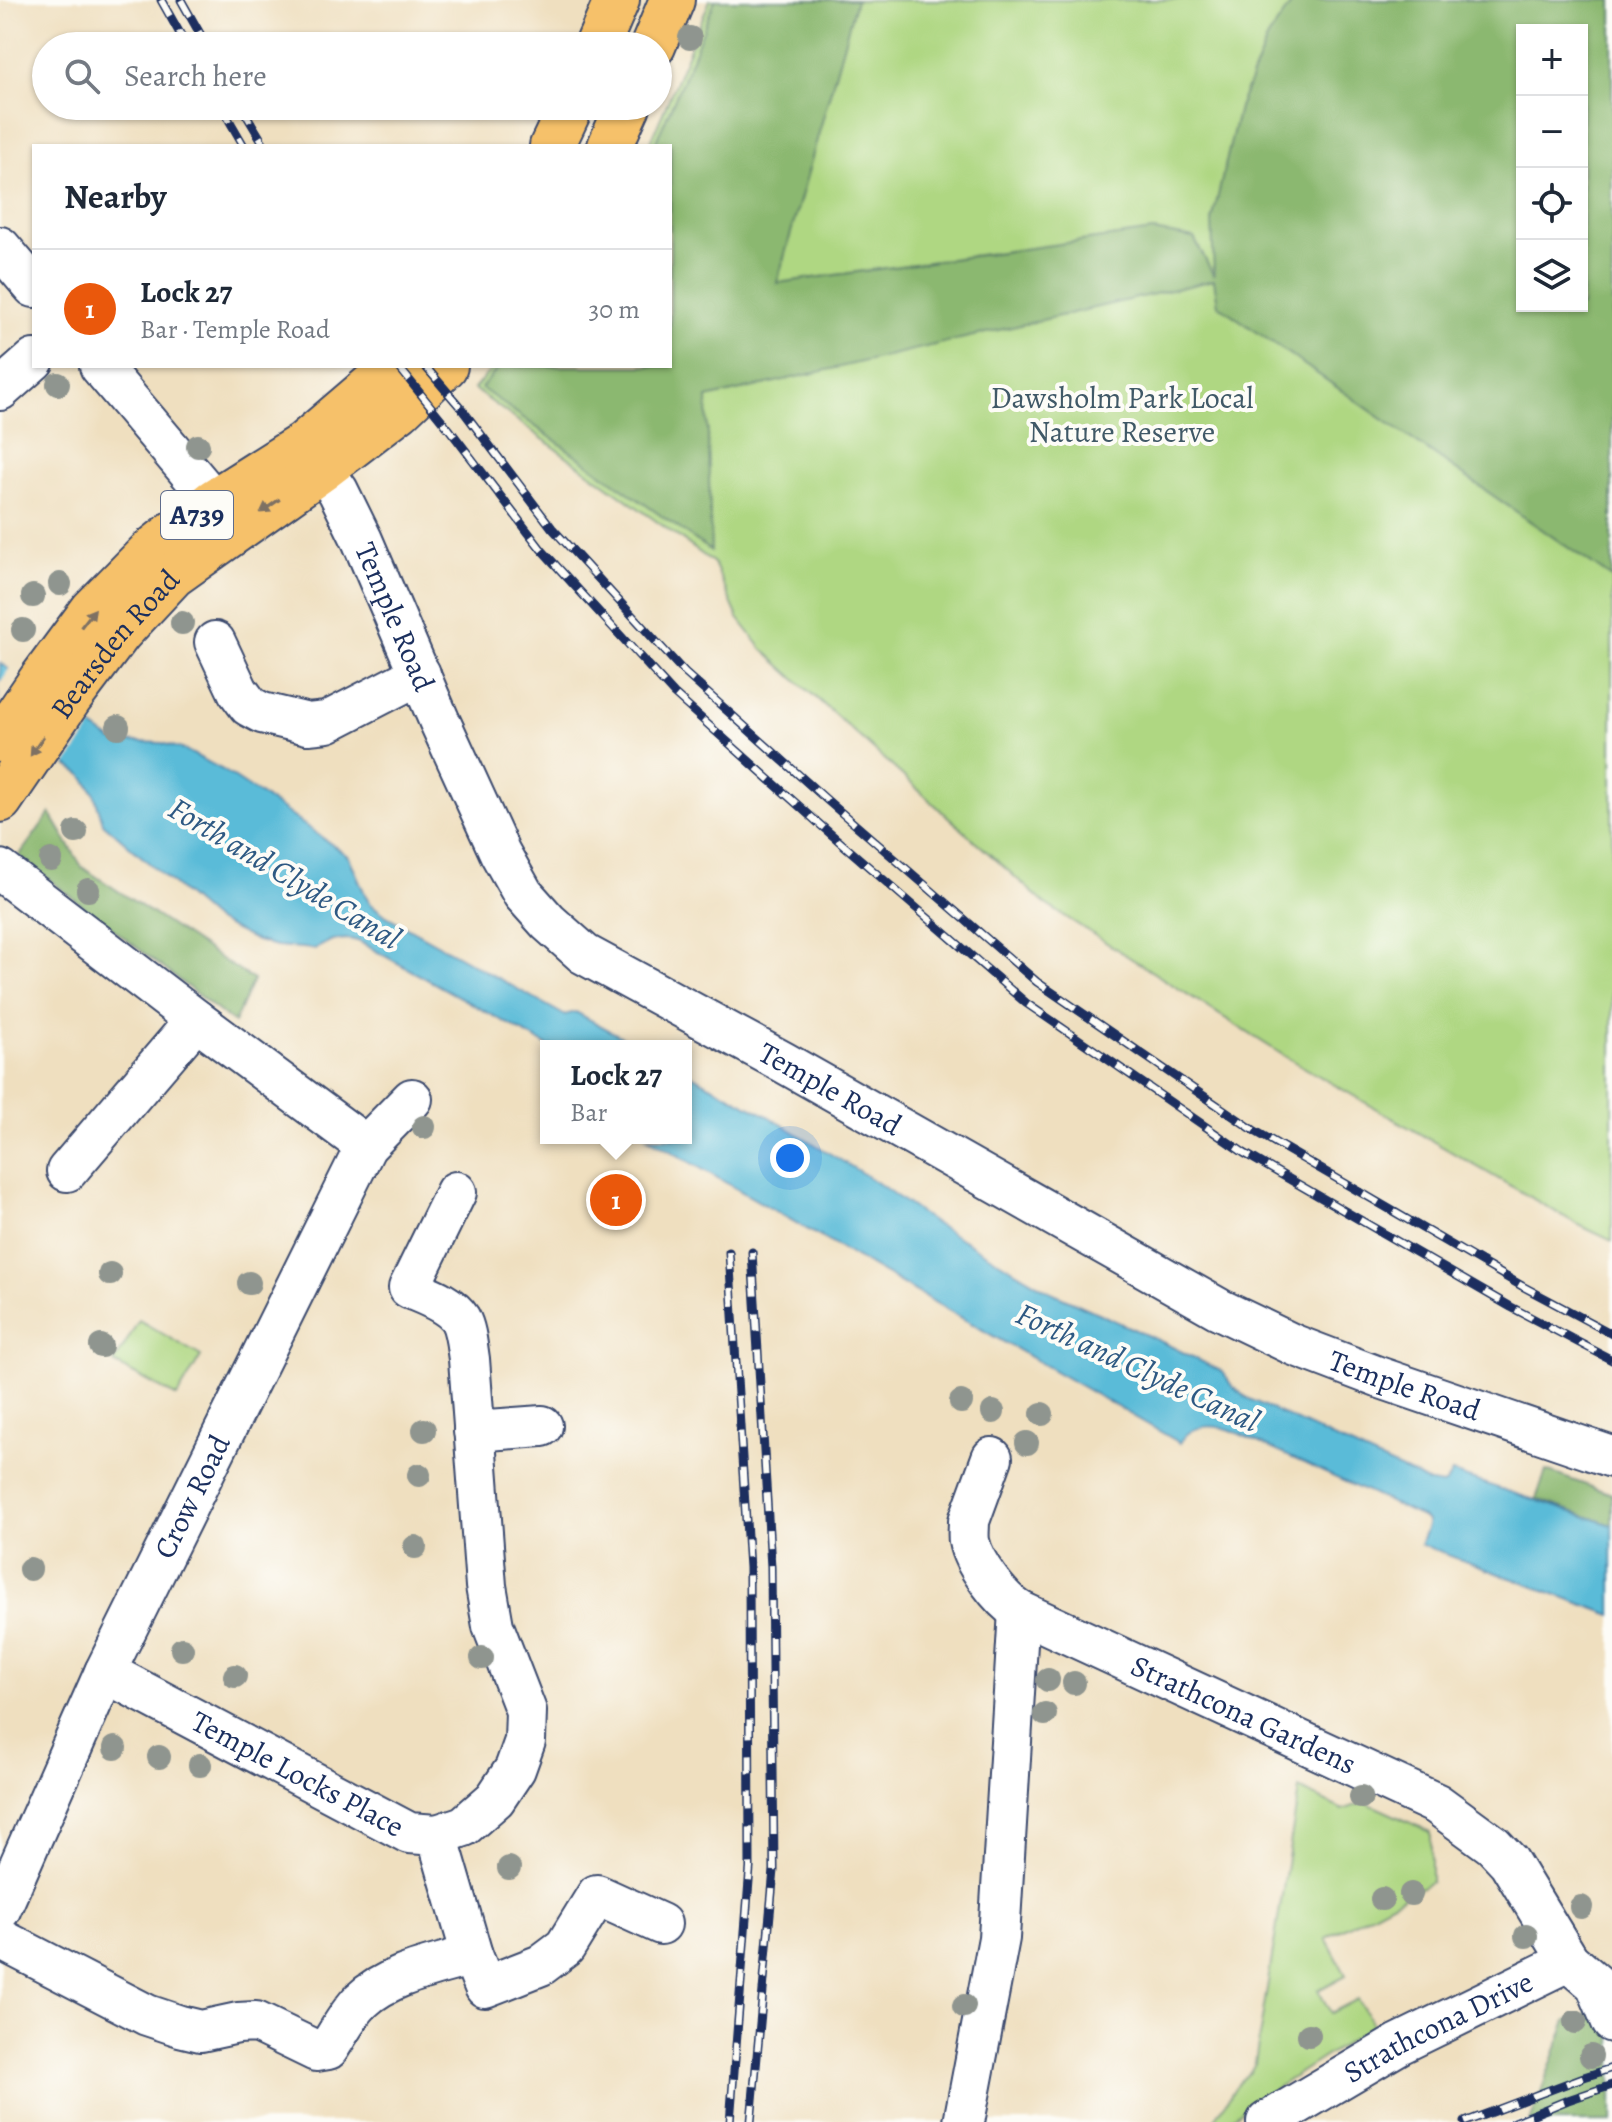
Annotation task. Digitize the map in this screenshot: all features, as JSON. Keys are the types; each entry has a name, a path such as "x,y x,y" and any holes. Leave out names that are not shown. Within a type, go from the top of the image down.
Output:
{"main road":[{"path":"603,32 617,0"},
{"path":"659,32 672,0"},
{"path":"553,144 564,120"},
{"name":"Bearsden Road","path":"0,740 119,633 173,575 313,456 390,368"},
{"name":"Bearsden Road","path":"3,796 92,611 151,551 214,501 313,456 400,409 443,368"}],"street":[{"path":"0,247 32,285"},
{"path":"0,390 32,362"},
{"path":"102,368 214,501"},
{"name":"Temple Road","path":"313,456 338,491 362,540 500,853 523,894 548,922 584,954 1219,1309 1294,1345 1378,1377 1612,1457"},
{"path":"215,642 238,691 249,706 262,713 308,724 327,722 420,674"},
{"path":"0,870 366,1146"},
{"path":"67,1171 196,1020"},
{"name":"Crow Road","path":"0,1910 105,1672 366,1146 412,1099"},
{"path":"437,1835 464,1826 495,1799 515,1769 525,1741 526,1711 490,1613 464,1330 459,1318 437,1300 409,1288 456,1192"},
{"path":"474,1431 542,1426"},
{"name":"Strathcona Gardens","path":"992,1458 969,1521 969,1542 1000,1596 1019,1611 1437,1804 1493,1845 1509,1862 1569,1961 1596,1984 1612,2022"},
{"path":"964,2122 999,1938 1019,1611"},
{"name":"Temple Locks Place","path":"105,1672 409,1833 437,1835 478,1971"},
{"path":"0,1939 147,2015 201,2031 256,2022 316,2051 328,2049 360,2002 406,1975 541,1965 565,1947 597,1895 661,1924"},
{"name":"Strathcona Drive","path":"1267,2122 1399,2044 1569,1961"}],"green space":[{"name":"Dawsholm Park Local Nature Reserve","path":"710,0 1612,0 1612,1241 1286,1057 1044,903 763,650 738,618 714,563 474,389 492,368 672,368 672,144 650,144 660,120 672,120 672,91"},
{"path":"715,0 856,0 777,283 1153,231 1194,238 1214,276 1212,221 1239,107 1268,37 1294,0 1612,0 1612,578 1218,305 1214,280 707,398 711,551 481,388 498,368 672,368 672,144 655,144 665,120 672,120 672,104"},
{"path":"50,813 82,867 253,980 234,1023 19,856"},
{"path":"139,1320 201,1356 177,1397 114,1363"},
{"path":"1546,1471 1612,1494 1612,1525 1536,1499"},
{"path":"1299,1789 1343,1810 1365,1802 1431,1832 1431,1882 1326,1938 1346,1975 1318,1990 1331,2013 1358,1999 1373,2025 1224,2122 1213,2122 1255,2063"},
{"path":"1612,2006 1612,2122 1530,2122 1567,2020"}],"water":[{"name":"Forth and Clyde Canal","path":"0,663 113,741 162,743 185,750 223,770 349,857 371,904 385,915 564,1015 576,1012 627,1040 540,1042 358,941 332,940 315,949 276,946 257,941 214,920 103,823 94,793 83,776 0,720"},
{"name":"Forth and Clyde Canal","path":"692,1075 768,1116 875,1181 934,1223 1049,1291 1223,1372 1232,1386 1247,1398 1430,1483 1442,1485 1452,1473 1612,1525 1612,1615 1420,1545 1427,1526 1424,1518 1231,1430 1202,1427 1190,1432 1180,1443 658,1144 692,1144"}],"pier":[{"path":"11,666 94,724 64,768 0,725 0,683"}],"railway":[{"path":"161,0 179,32"},
{"path":"181,0 199,32"},
{"path":"229,120 243,144"},
{"path":"249,120 264,144"},
{"path":"400,368 541,549 674,694 1026,1003 1244,1153 1511,1307 1612,1360"},
{"path":"427,368 552,528 685,673 1037,982 1255,1131 1522,1286 1612,1334"},
{"path":"729,1252 749,1568 750,1868 730,2122"},
{"path":"751,2122 774,1870 771,1567 752,1252"},
{"path":"1465,2122 1612,2068"},
{"path":"1514,2122 1612,2085"}],"place":[{"name":"Lock 27","path":"616,1200"}]}
